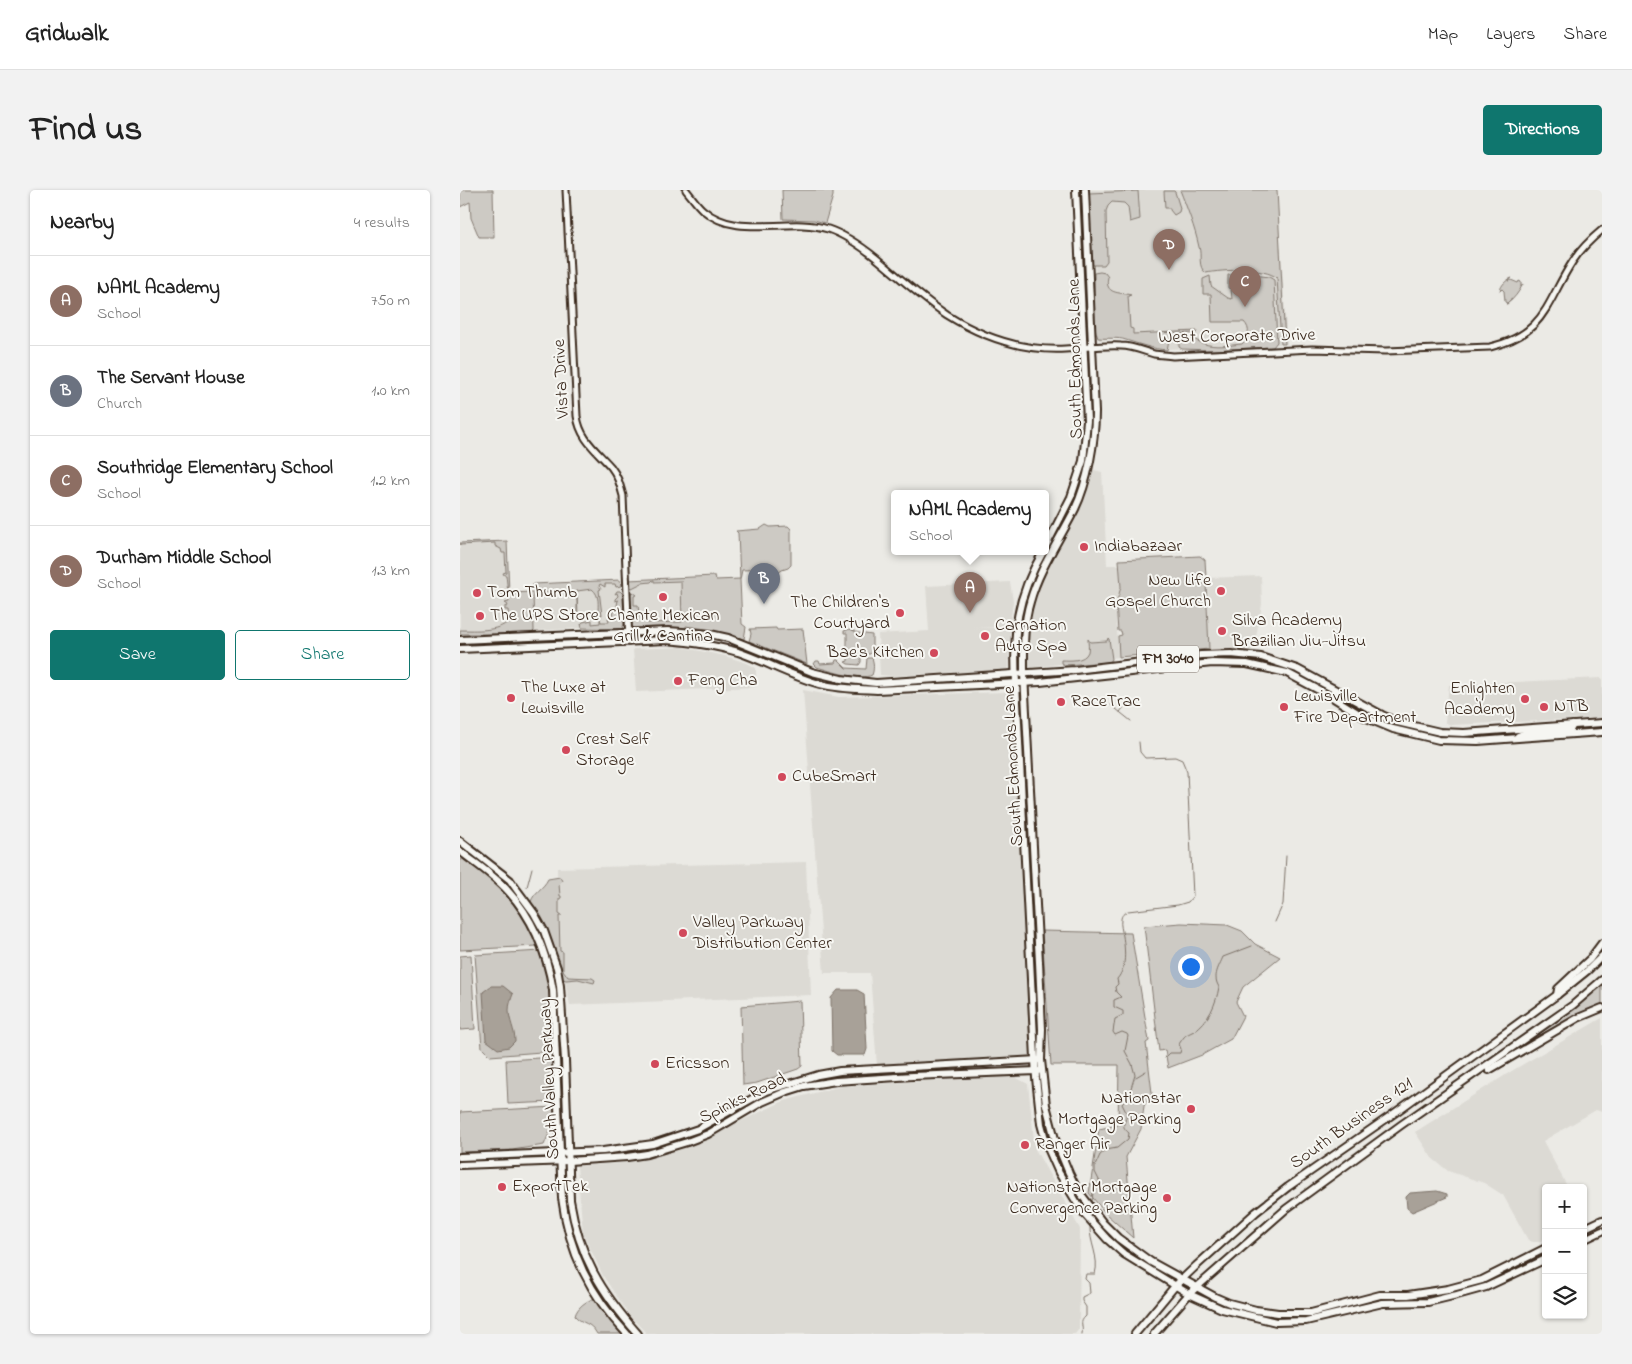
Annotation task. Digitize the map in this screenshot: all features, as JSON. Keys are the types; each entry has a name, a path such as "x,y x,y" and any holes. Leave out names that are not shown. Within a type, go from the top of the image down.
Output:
{"main road":[{"name":"South Edmonds Lane","path":"1049,541 1068,505 1083,461 1087,421 1076,190"},
{"name":"South Edmonds Lane","path":"1038,1060 1042,1029 1024,682 1024,627 1030,601 1040,576 1078,502 1094,442 1093,347 1085,190"},
{"path":"1080,270 1089,270"},
{"path":"1052,535 1059,540"},
{"name":"South Edmonds Lane","path":"1041,555 1035,564 1022,598 1015,632 1015,674 1028,920 1039,1071 1040,1124 1059,1173 1071,1195 1082,1211 1107,1239 1124,1254 1189,1294 1222,1309 1236,1312"},
{"path":"1022,598 1030,601"},
{"name":"FM 3040","path":"460,640 668,631 710,634 728,638 812,672 841,679 876,683 1094,668 1201,655 1248,655 1281,663 1304,672 1396,722 1440,732 1464,733 1602,722"},
{"path":"460,644 482,643 495,639"},
{"name":"FM 3040","path":"460,650 666,640 701,643 739,653 813,682 854,690 1016,683 1212,663 1247,664 1287,673 1364,717 1393,729 1439,740 1478,742 1600,733"},
{"path":"1512,739 1526,733 1570,730 1573,725"},
{"name":"South Valley Parkway","path":"460,840 510,880 525,899 544,931 560,986 571,1205 583,1251 597,1279 613,1304 638,1334"},
{"name":"South Valley Parkway","path":"460,851 496,878 518,904 537,935 548,965 552,986 565,1217 575,1254 590,1286 628,1334"},
{"path":"1028,920 1037,922"},
{"path":"1557,995 1558,989 1590,959 1602,943"},
{"name":"South Business 121","path":"1135,1334 1176,1286 1256,1212 1557,995 1602,956"},
{"name":"South Business 121","path":"1154,1334 1189,1294 1286,1210 1574,1005 1602,980"},
{"path":"552,986 560,986"},
{"path":"1447,1094 1578,1018 1602,1008"},
{"path":"556,1055 564,1055"},
{"name":"Spinks Road","path":"460,1157 606,1151 653,1144 698,1129 766,1091 803,1083 840,1071 1038,1060"},
{"name":"South Edmonds Lane","path":"1039,1071 1050,1122 1060,1152 1076,1189 1103,1224 1118,1238 1151,1262 1229,1303 1278,1313"},
{"name":"Spinks Road","path":"460,1165 627,1158 654,1152 708,1134 762,1102 803,1083 1039,1071"},
{"path":"732,1109 737,1117"},
{"path":"1051,1153 1055,1154 1065,1173 1069,1173"},
{"path":"1082,1211 1087,1211 1098,1223 1103,1224"},
{"path":"1587,1227 1602,1220"},
{"path":"1587,1238 1602,1230"},
{"path":"1236,1312 1270,1316 1278,1313 1311,1313 1380,1295 1430,1292 1482,1280 1542,1250"},
{"path":"1236,1312 1276,1322 1306,1321 1383,1303 1428,1302 1486,1287 1542,1261"},
{"path":"1335,1314 1338,1311 1354,1306 1356,1302"},
{"path":"1282,1322 1287,1318 1306,1317 1311,1313"}],"street":[{"name":"Vista Drive","path":"566,190 576,416 578,425 586,440 619,480 623,496 630,642"},
{"name":"West Corporate Drive","path":"686,190 702,210 727,224 749,226 805,224 828,229 840,234 861,246 937,308 985,336 1030,347 1064,349 1126,346 1153,354 1173,356 1312,348 1410,350 1499,345 1517,337 1536,323 1549,307 1574,259 1602,230"}],"shaded area":[{"path":"460,190 493,190 494,237 479,237 471,218 470,202 460,207"},
{"path":"782,190 833,190 825,223 814,220 783,219"},
{"path":"1090,190 1277,190 1287,344 1166,349 1119,338 1099,340"},
{"path":"1180,190 1277,190 1285,344 1281,344 1277,278 1263,272 1253,271 1232,270 1206,273 1202,268 1200,250 1191,218"},
{"path":"1138,191 1140,219 1130,222 1128,207 1124,203 1112,202 1108,206 1106,211 1107,261 1104,265 1093,265 1090,263 1087,195 1089,193"},
{"path":"1164,191 1175,192 1180,208 1179,212 1174,215 1170,208 1165,208"},
{"path":"1094,273 1105,273 1108,277 1107,283 1111,290 1131,295 1128,296 1130,328 1133,329 1133,334 1197,331 1196,333 1174,334 1169,340 1167,350 1123,339 1098,338 1094,316"},
{"path":"1228,275 1236,275 1237,278 1238,275 1252,275 1253,279 1254,275 1269,277 1274,280 1277,342 1273,347 1213,350 1182,349 1179,347 1179,342 1186,338 1217,346 1242,344 1246,339 1248,330 1244,322 1212,322 1211,294 1203,294 1203,279 1210,276 1211,286 1232,299 1231,289 1228,288"},
{"path":"1512,278 1508,281 1511,280 1518,283 1519,281 1521,282 1521,287 1523,284 1514,298 1506,304 1512,299 1507,303 1505,302 1504,291 1502,289 1500,291 1504,283"},
{"path":"1090,469 1102,472 1107,565 1120,565 1121,586 1115,603 1119,657 1027,668 1029,617 1050,562"},
{"path":"766,525 770,527 788,526 791,529 791,565 778,573 775,569 742,570 740,580 742,624 746,627 744,639 686,626 686,628 632,628 629,594 633,592 637,595 634,596 634,605 638,605 639,614 647,623 682,622 681,581 654,582 653,580 632,588 629,586 628,580 715,576 716,580 740,579 738,533 736,531 760,529"},
{"path":"506,541 509,628 460,631 460,543"},
{"path":"507,541 509,593 533,592 534,631 531,634 460,634 460,630 486,630 504,625 509,621 508,610 505,610 505,606 507,607 508,605 505,603 509,602 506,575 503,573 506,572 505,553 502,553 501,549 495,546 495,543 460,545 460,543"},
{"path":"1200,556 1205,560 1206,577 1198,580 1198,584 1206,584 1209,649 1119,657 1118,636 1122,635 1121,631 1118,631 1116,604 1121,587 1119,560"},
{"path":"1261,576 1262,604 1254,648 1249,651 1209,649 1206,578"},
{"path":"681,577 683,623 635,625 630,580"},
{"path":"620,580 621,586 616,587 615,584 605,584 605,587 600,584 602,615 595,614 598,613 598,600 595,591 592,589 577,591 577,616 576,597 567,598 565,591 539,592 539,594 534,592 533,584"},
{"path":"620,581 623,628 534,631 533,585"},
{"path":"1010,582 1013,601 1010,626 974,628 1011,627 1009,667 1007,670 880,675 878,634 929,631 926,586"},
{"path":"617,591 623,594 624,624 622,629 582,628 581,624 583,622 592,620 592,624 600,623 600,619 601,622 609,622 608,618 616,611 618,600 615,601 615,599 618,596 617,593 615,594"},
{"path":"776,628 777,630 803,629 807,664 749,641 750,629"},
{"path":"850,629 858,633 872,635 872,651 870,654 861,654 859,665 845,662 848,661 848,648 845,648 847,646 847,633 844,633 844,631"},
{"path":"1108,638 1112,659 1110,662 1064,665 1061,663 1061,660 1076,660 1086,655 1088,652 1088,639 1090,642 1107,641"},
{"path":"681,647 725,656 747,663 756,668 756,687 636,692 633,649"},
{"path":"867,658 872,658 873,671 872,675 866,677 845,675 817,667 814,664 816,661 819,661 820,664 835,663 838,660 846,668 866,669"},
{"path":"1602,678 1602,718 1451,725 1445,722 1449,685"},
{"path":"803,690 839,697 1007,692 1011,697 1030,1022 1030,1058 877,1066 870,973 824,973"},
{"path":"460,854 478,867 512,899 529,923 537,946 460,950"},
{"path":"806,862 811,995 570,1005 559,954 557,868"},
{"path":"560,877 562,881 559,884 561,898 559,899 559,914 562,916 559,916 560,951 563,952 563,970 568,977 592,978 595,980 594,983 578,979 563,979 551,942 540,916 531,902 548,879"},
{"path":"1181,923 1227,925 1242,931 1255,944 1280,957 1243,987 1236,1002 1243,1016 1231,1039 1202,1055 1168,1068 1165,1050 1159,1051 1144,926"},
{"path":"1042,931 1131,933 1149,1041 1146,1043 1152,1093 1144,1106 1141,1129 1126,1157 1133,1238 1106,1214 1089,1193 1099,1129 1118,1125 1119,1065 1051,1065"},
{"path":"541,951 549,988 554,1051 490,1056 482,1048 475,955"},
{"path":"471,955 475,1029 460,1030 460,956"},
{"path":"1602,984 1602,1007 1510,1054 1576,1007"},
{"path":"491,986 503,986 513,994 509,1010 515,1041 509,1047 498,1049 486,1040 483,992"},
{"path":"838,990 857,990 864,994 867,1049 865,1055 837,1055 832,1051 831,998"},
{"path":"800,1001 802,1066 757,1083 743,1085 741,1006"},
{"path":"1602,1018 1602,1112 1596,1110 1543,1141 1566,1184 1542,1184 1542,1240 1539,1242 1528,1240 1503,1195 1484,1183 1448,1171 1432,1158 1415,1132 1515,1069"},
{"path":"555,1057 556,1100 554,1102 508,1104 506,1060"},
{"path":"1013,1076 1028,1084 1035,1149 1080,1229 1079,1329 1075,1334 647,1334 630,1316 603,1276 583,1233 577,1166 621,1163 679,1150 784,1101 841,1086"},
{"path":"555,1107 551,1129 544,1145 512,1150 460,1152 460,1112"},
{"path":"1437,1191 1447,1194 1447,1197 1412,1212 1407,1208 1406,1197 1410,1193"},
{"path":"596,1298 625,1334 597,1334 592,1327 575,1316 583,1304"}],"waterway":[{"path":"1111,705 1131,721"},
{"path":"1120,712 1124,707"},
{"path":"1092,1202 1093,1192 1100,1182 1095,1172 1095,1166 1100,1155 1106,1150 1117,1148 1128,1139 1129,1133 1124,1127 1126,1112 1122,1104 1128,1098 1135,1075 1125,1051 1127,1034 1122,1032 1115,1035 1113,1032 1115,1019 1123,1015 1123,1011 1114,1007 1114,1000 1121,997 1116,992 1115,987 1118,984 1117,979 1122,970 1125,953 1122,917 1128,911 1178,905 1188,902 1193,896 1187,772 1182,760 1175,757 1145,758 1140,752 1139,742"},
{"path":"1275,922 1283,904 1286,856"},
{"path":"527,887 532,868"},
{"path":"1165,1058 1170,1053 1180,1053 1179,1044 1183,1038 1199,1027 1211,1012 1219,987 1216,979 1217,972 1223,957 1252,946"},
{"path":"1136,1077 1146,1071"},
{"path":"1082,1334 1082,1322 1086,1316 1086,1307 1082,1297 1090,1293 1089,1283 1085,1279 1086,1274 1095,1274 1096,1268 1090,1226"}],"place":[{"name":"Durham Middle School","path":"1169,270"},
{"name":"Southridge Elementary School","path":"1245,307"},
{"name":"Indiabazaar","path":"1084,547"},
{"name":"New Life Gospel Church","path":"1221,591"},
{"name":"Tom Thumb","path":"477,593"},
{"name":"Chante Mexican Grill & Cantina","path":"663,597"},
{"name":"The Servant House","path":"764,604"},
{"name":"The Children's Courtyard","path":"900,613"},
{"name":"NAML Academy","path":"970,613"},
{"name":"The UPS Store","path":"480,616"},
{"name":"Silva Academy Brazilian Jiu-Jitsu","path":"1222,631"},
{"name":"Carnation Auto Spa","path":"985,636"},
{"name":"Bae's Kitchen","path":"934,653"},
{"name":"Feng Cha","path":"678,681"},
{"name":"The Luxe at Lewisville","path":"511,698"},
{"name":"Enlighten Academy","path":"1525,699"},
{"name":"RaceTrac","path":"1061,702"},
{"name":"Lewisville Fire Department","path":"1284,707"},
{"name":"NTB","path":"1544,707"},
{"name":"Crest Self Storage","path":"566,750"},
{"name":"CubeSmart","path":"782,777"},
{"name":"Valley Parkway Distribution Center","path":"683,933"},
{"name":"Ericsson","path":"655,1064"},
{"name":"Nationstar Mortgage Parking","path":"1191,1109"},
{"name":"Ranger Air","path":"1025,1145"},
{"name":"ExportTek","path":"502,1187"},
{"name":"Nationstar Mortgage Convergence Parking","path":"1167,1198"}]}
